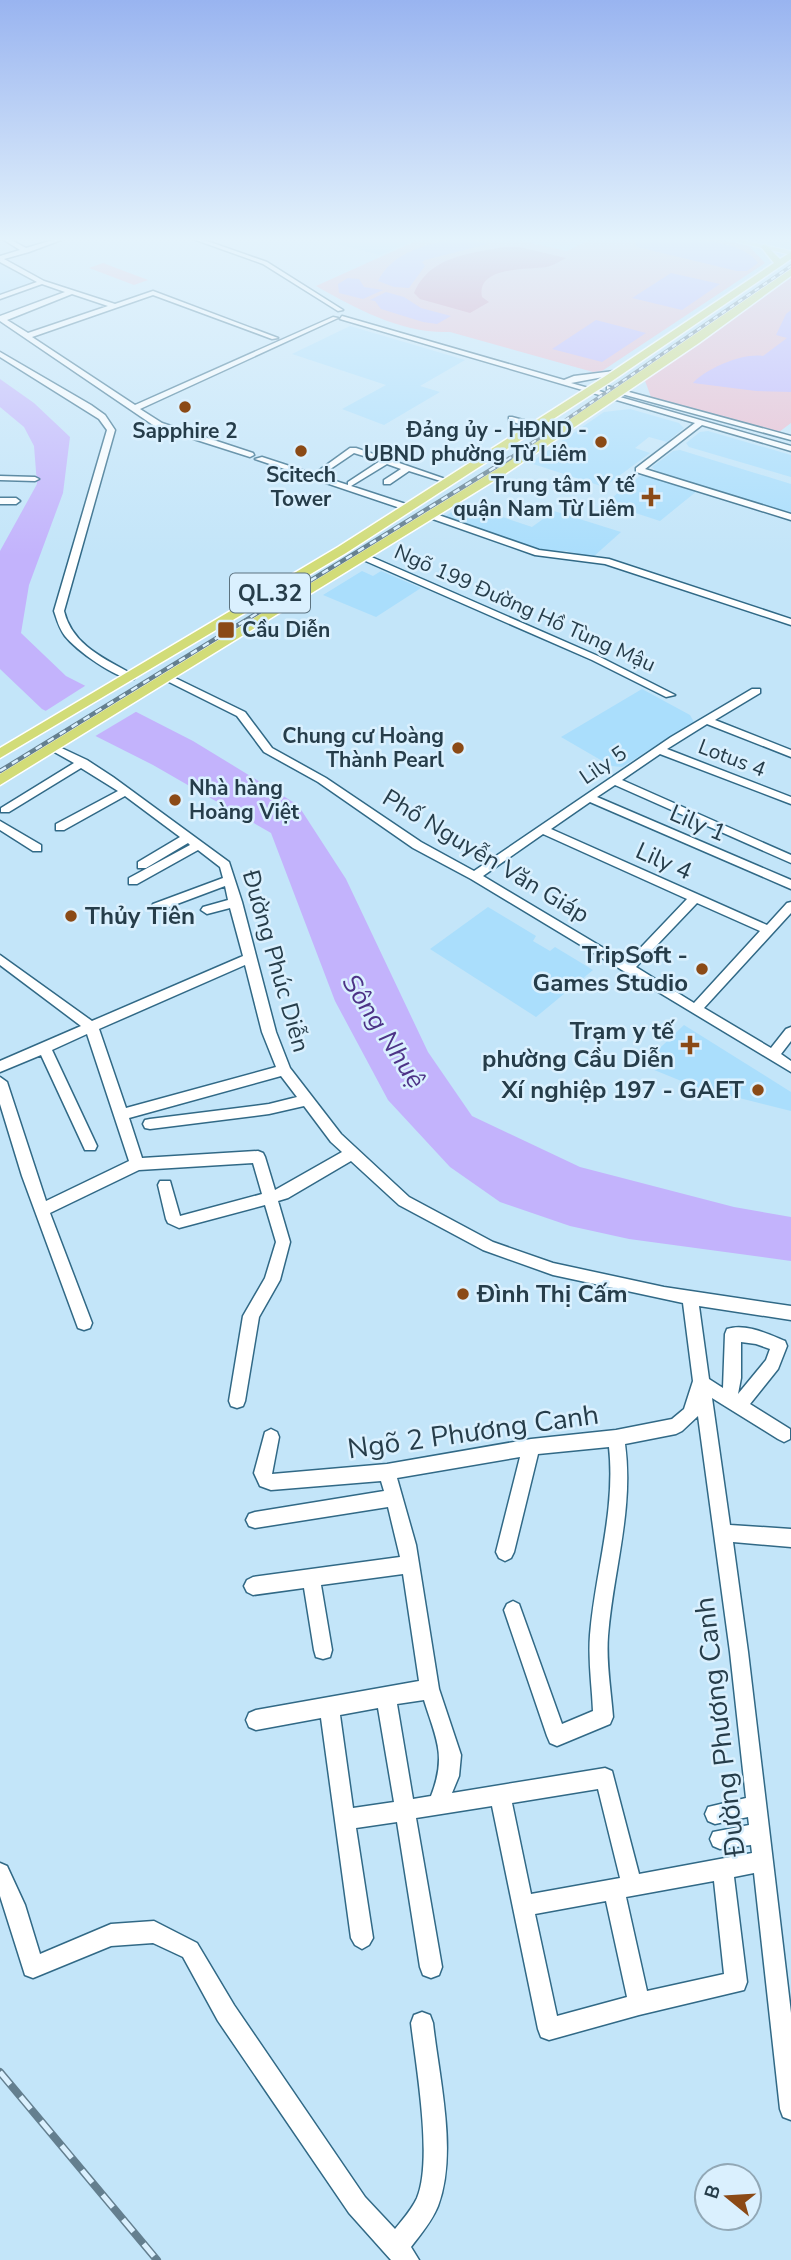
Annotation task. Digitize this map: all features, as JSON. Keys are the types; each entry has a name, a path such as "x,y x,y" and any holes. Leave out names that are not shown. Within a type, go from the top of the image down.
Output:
{"highway":[{"name":"QL.32","path":"0,754 409,508 658,345"},
{"name":"QL.32","path":"0,780 364,557 686,345"},
{"path":"452,481 474,487"},
{"path":"409,508 430,515"},
{"path":"317,565 338,573"}],"street":[{"path":"41,345 159,425 250,455"},
{"path":"132,406 258,345"},
{"path":"132,406 197,380 270,345"},
{"path":"441,345 588,391 616,394 787,437 791,430"},
{"path":"455,345 599,384 616,394 700,423 791,449"},
{"path":"0,354 88,407 102,417 111,430 59,611 60,622 69,635 130,677"},
{"path":"565,383 574,377 619,372"},
{"path":"188,377 197,380"},
{"path":"512,419 535,426"},
{"path":"700,423 639,470 791,517"},
{"path":"318,474 354,450 452,481"},
{"path":"260,459 409,508"},
{"path":"295,470 354,485 386,461"},
{"path":"387,482 408,468"},
{"path":"0,478 35,479"},
{"path":"0,501 16,501"},
{"path":"430,515 530,551 606,561 791,622"},
{"name":"Ngõ 199 Đường Hồ Tùng Mậu","path":"364,557 595,658 670,695"},
{"name":"Phố Nguyễn Văn Giáp","path":"167,677 241,714 268,750 332,786 417,845 475,876 791,1067"},
{"name":"Lily 5","path":"475,876 660,750 756,691"},
{"path":"706,720 791,754"},
{"name":"Đường Phúc Diễn","path":"54,747 83,762 127,791 225,865 269,1032 284,1070 336,1138 408,1204 488,1246 553,1269 690,1298 791,1313"},
{"name":"Lotus 4","path":"660,750 791,801"},
{"path":"5,810 83,762"},
{"path":"615,781 791,859"},
{"path":"60,827 127,791"},
{"name":"Lily 1","path":"589,798 791,885"},
{"path":"0,825 37,848"},
{"name":"Lily 4","path":"542,830 768,930"},
{"path":"142,865 194,841"},
{"path":"133,881 194,841"},
{"path":"187,890 230,878"},
{"path":"157,907 230,878"},
{"path":"627,969 695,898"},
{"path":"207,909 235,901"},
{"path":"696,1009 791,906"},
{"path":"0,1067 249,958"},
{"path":"0,959 92,1028 137,1164"},
{"path":"772,1056 791,1032"},
{"path":"45,1049 90,1146"},
{"path":"121,1115 284,1070"},
{"path":"0,1082 42,1210 84,1323"},
{"path":"150,1124 256,1111 308,1100"},
{"path":"165,1185 173,1219 179,1222 283,1194 352,1153"},
{"path":"42,1210 137,1164 256,1156 272,1197 283,1242 271,1279 251,1316 237,1401"},
{"name":"Đường Phương Canh","path":"690,1298 760,1834 791,2109"},
{"path":"733,1334 757,1337 785,1350 734,1403 733,1334"},
{"path":"702,1382 784,1434"},
{"name":"Ngõ 2 Phương Canh","path":"271,1437 263,1473 265,1480 271,1482 387,1472 531,1447 616,1438 677,1426 691,1414 702,1382"},
{"path":"513,1610 557,1736 603,1717 598,1637 620,1506 622,1470 616,1438"},
{"path":"505,1552 531,1447"},
{"path":"387,1472 410,1564 430,1689 452,1765 438,1804"},
{"path":"255,1520 394,1498"},
{"path":"722,1533 791,1538"},
{"path":"253,1586 410,1564"},
{"path":"311,1578 323,1650"},
{"path":"256,1720 430,1689"},
{"path":"386,1697 431,1967"},
{"path":"330,1707 362,1938"},
{"path":"344,1820 605,1778 639,2004"},
{"path":"500,1795 549,2029 639,2004 736,1982 723,1869"},
{"path":"715,1814 755,1806"},
{"path":"720,1839 760,1834"},
{"path":"524,1906 763,1861"},
{"path":"0,1873 15,1905 33,1966 111,1935 148,1932 190,1950 226,2013 357,2205 401,2254 428,2201 433,2179 432,2124 422,2023"}],"shaded area":[{"path":"310,345 416,345 465,360 420,386 440,392 384,425 342,409 386,385 292,354"},
{"path":"498,345 641,345 602,371 593,372"},
{"path":"690,345 791,345 791,423 779,432 651,397 644,378"},
{"name":"Đảng ủy - HĐND - UBND phường Từ Liêm","path":"630,409 679,423 684,428 667,442 649,437 635,448 650,453 604,487 530,463 604,412"},
{"path":"708,431 791,455 791,477 689,447 686,443 700,432"},
{"path":"680,450 791,484 791,513 657,472 652,467 673,451"},
{"name":"Trung tâm Y tế quận Nam Từ Liêm","path":"649,475 697,491 660,521 605,503 640,476"},
{"path":"464,504 532,527 554,511 621,532 593,557 566,551 541,551 444,517"},
{"path":"362,571 373,576 381,571 421,588 376,617 323,595"},
{"path":"642,689 690,715 694,722 622,767 611,766 561,737"},
{"path":"488,907 536,936 533,941 550,951 555,947 593,970 536,1017 430,949"},
{"name":"Trạm y tế phường Cầu Diễn","path":"684,1025 791,1092 791,1111 696,1087 642,1065"}],"water":[{"path":"557,345 627,345 602,362 552,349"},
{"path":"777,345 791,345 791,392 756,391 693,383 707,372 726,363 746,357 763,356"},
{"name":"Sông Nhuệ","path":"0,379 34,403 70,437 63,493 29,585 21,633 66,676 193,741 298,805 346,879 428,1052 472,1116 580,1167 734,1207 791,1217 791,1261 629,1239 570,1226 500,1202 450,1167 388,1100 335,1001 271,833 153,765 42,709 0,669 0,551 37,484 34,446 24,427 0,407"}],"pier":[{"path":"88,684 139,710 92,738 44,712"}],"railway":[{"path":"509,458 675,345"},
{"path":"0,771 509,458"},
{"path":"0,2072 157,2260"}],"place":[{"name":"Sapphire 2","path":"185,407"},
{"name":"Đảng ủy - HĐND - UBND phường Từ Liêm","path":"601,442"},
{"name":"Scitech Tower","path":"301,451"},
{"name":"Trung tâm Y tế quận Nam Từ Liêm","path":"651,497"},
{"name":"Cầu Diễn","path":"226,630"},
{"name":"Chung cư Hoàng Thành Pearl","path":"458,748"},
{"name":"Nhà hàng Hoàng Việt","path":"175,800"},
{"name":"Thủy Tiên","path":"71,916"},
{"name":"TripSoft - Games Studio","path":"702,969"},
{"name":"Trạm y tế phường Cầu Diễn","path":"690,1045"},
{"name":"Xí nghiệp 197 - GAET","path":"758,1090"},
{"name":"Đình Thị Cấm","path":"463,1294"}]}
